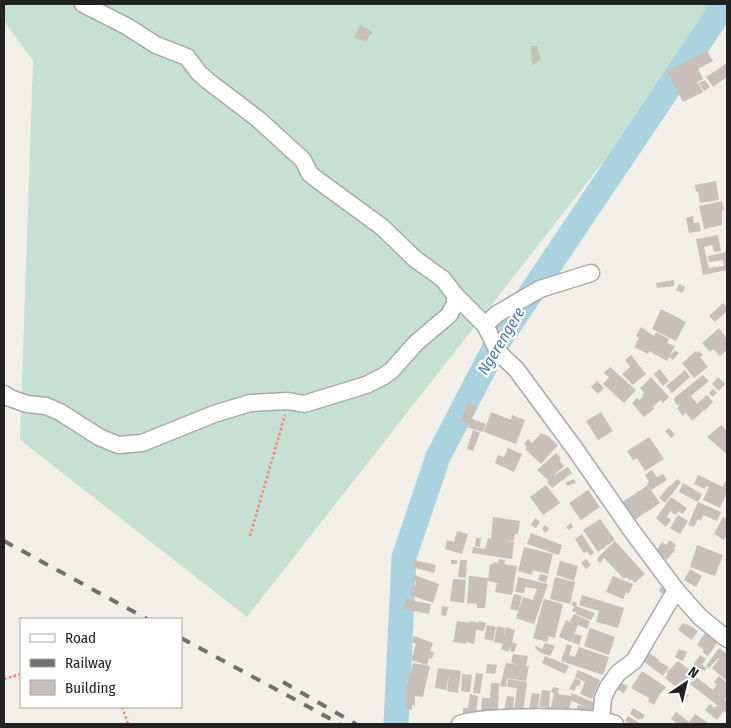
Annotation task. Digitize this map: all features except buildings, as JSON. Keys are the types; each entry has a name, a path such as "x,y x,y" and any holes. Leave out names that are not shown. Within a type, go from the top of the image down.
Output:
{"street":[{"path":"84,4 128,27 156,45 187,57 199,73 208,81 258,119 303,160 310,174 382,227 415,259 443,278 455,295 485,325 499,353 516,369 576,449 632,531 676,590 700,617 727,639"},
{"path":"485,325 497,314 540,288 591,273"},
{"path":"4,394 28,404 46,406 60,412 99,437 118,444 142,443 214,414 250,403 288,401 304,404 366,385 392,370 416,343 436,324 449,315 456,304 455,295"},
{"path":"460,724 469,721 504,719 608,722 604,698 608,687 618,674 634,660 676,590"}],"path":[{"path":"250,536 288,401"},
{"path":"4,679 20,674"},
{"path":"122,708 128,724"}],"green space":[{"path":"4,4 727,4 247,617 20,440 33,61 4,21"}],"waterway":[{"name":"Ngerengere","path":"396,724 404,557 438,457 496,345 725,4"}],"railway":[{"path":"4,541 145,618"},
{"path":"182,639 340,724"},
{"path":"283,682 356,724"}]}
